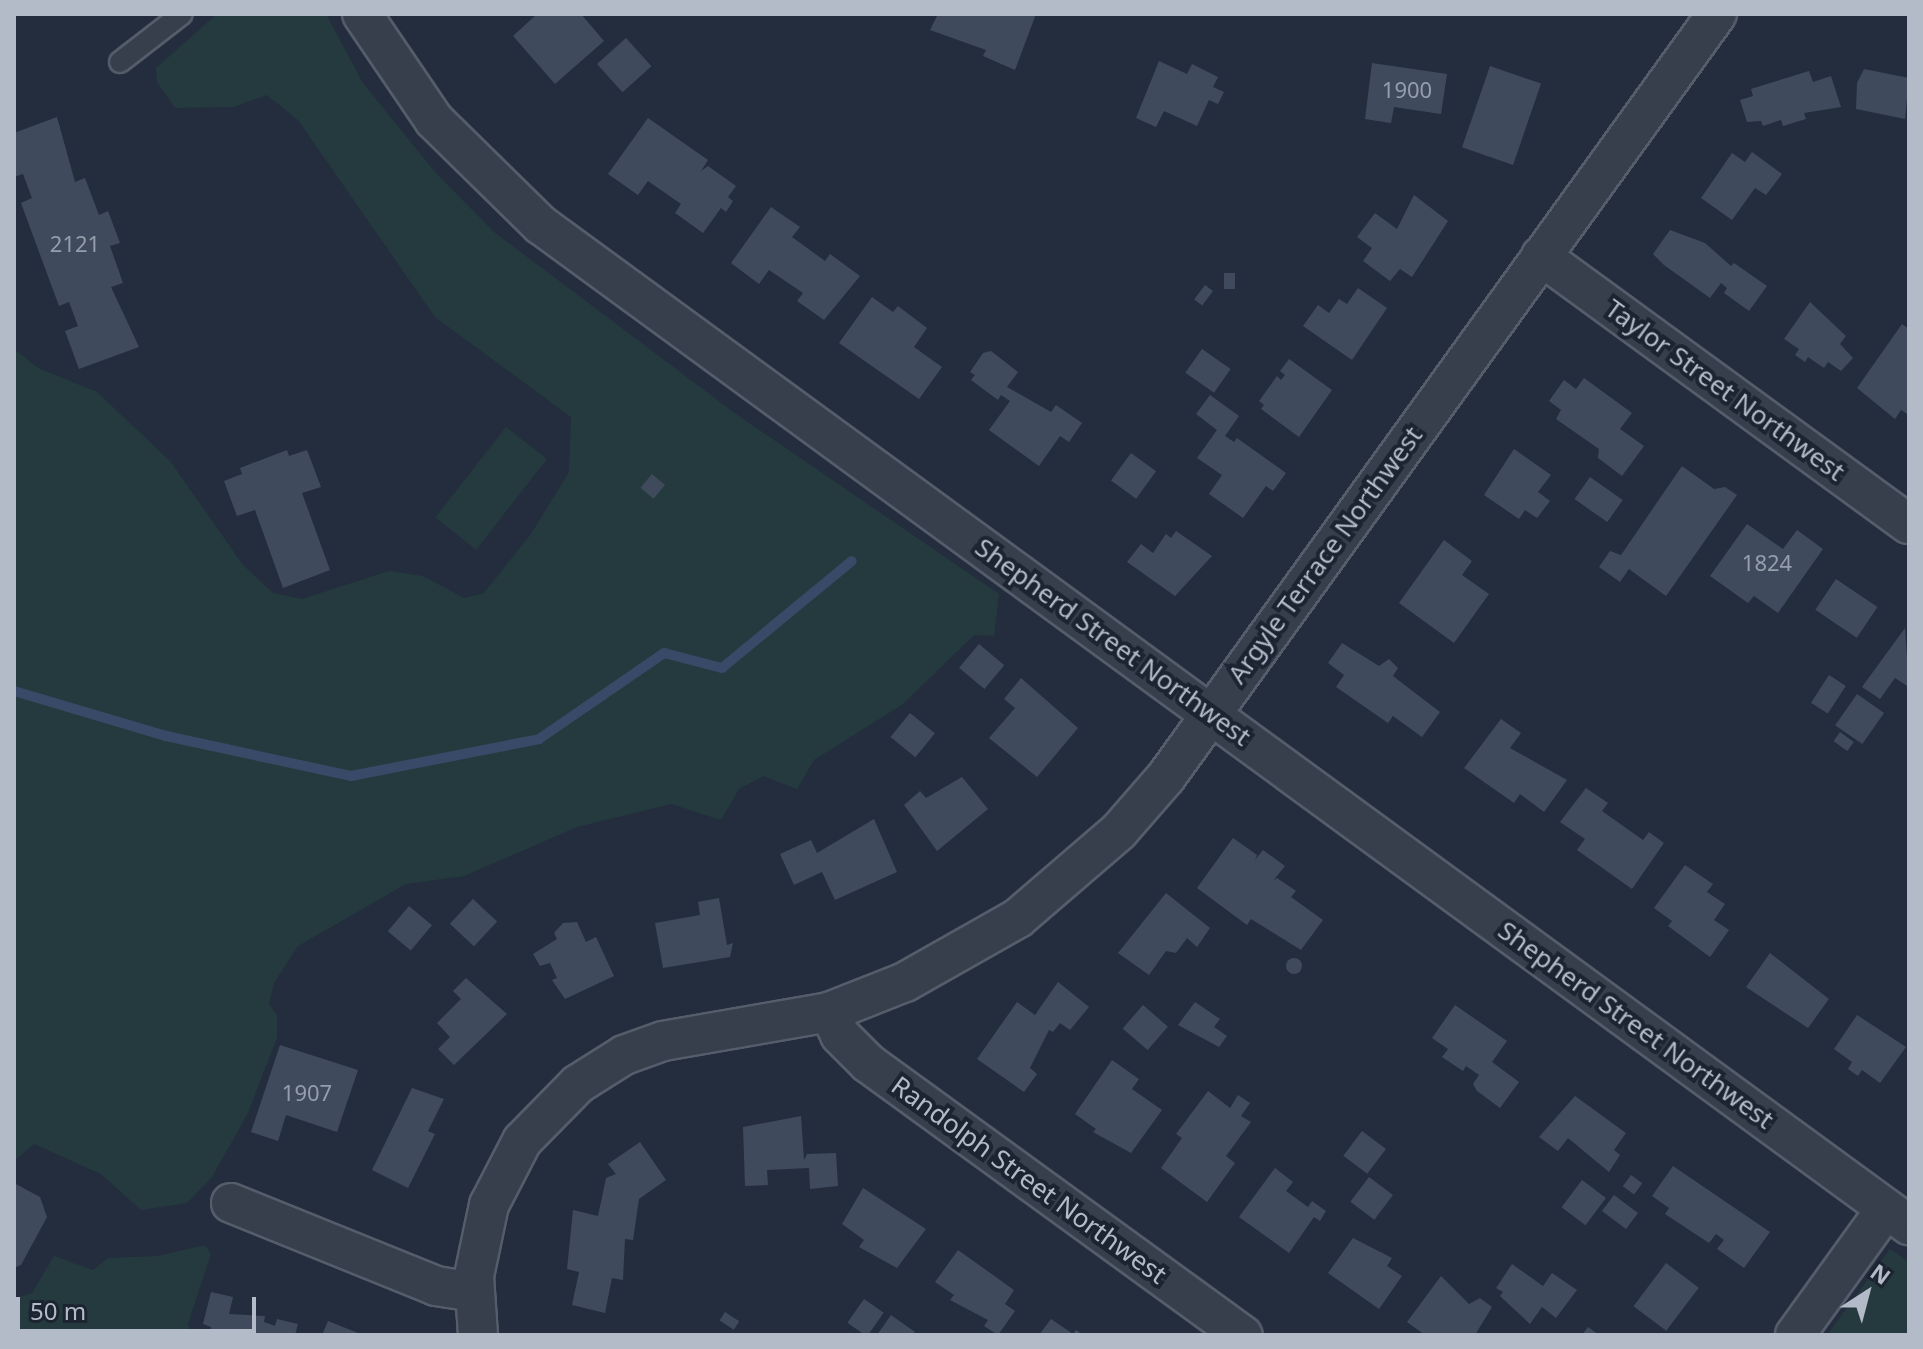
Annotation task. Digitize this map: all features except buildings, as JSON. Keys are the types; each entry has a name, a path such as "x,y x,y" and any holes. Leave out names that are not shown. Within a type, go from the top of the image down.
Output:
{"street":[{"name":"Shepherd Street Northwest","path":"362,14 434,120 526,213 1898,1217"},
{"name":"Argyle Terrace Northwest","path":"478,1335 473,1292 479,1239 498,1183 536,1123 578,1084 615,1060 663,1041 829,1012 933,969 1046,898 1127,822 1211,714 1717,14"},
{"name":"Taylor Street Northwest","path":"1541,256 1909,524"},
{"name":"Randolph Street Northwest","path":"829,1012 840,1035 868,1063 1243,1335"},
{"path":"231,1203 436,1286 473,1292"},
{"path":"1795,1335 1898,1217"}],"lane":[{"path":"120,62 182,14"}],"green space":[{"path":"217,14 326,14 363,83 435,172 494,232 736,414 999,594 994,636 974,635 903,704 814,760 797,789 763,776 739,789 721,820 671,804 577,827 464,876 406,884 298,946 274,983 269,1004 277,1015 277,1038 247,1115 212,1177 187,1203 141,1210 101,1174 34,1144 14,1161 14,349 38,368 97,392 170,461 243,565 273,593 302,599 389,571 423,576 464,598 484,593 531,534 569,472 571,417 435,317 298,120 267,95 233,107 175,108 157,82 156,68"},
{"path":"506,427 547,459 476,550 435,518"},
{"path":"205,1245 211,1254 188,1324 194,1335 14,1335 14,1299 32,1293 54,1256 93,1270 108,1258 158,1256"},
{"path":"1890,1249 1909,1262 1909,1335 1827,1335"}],"waterway":[{"path":"14,691 166,736 351,776 539,739 664,653 722,668 852,561"}]}
